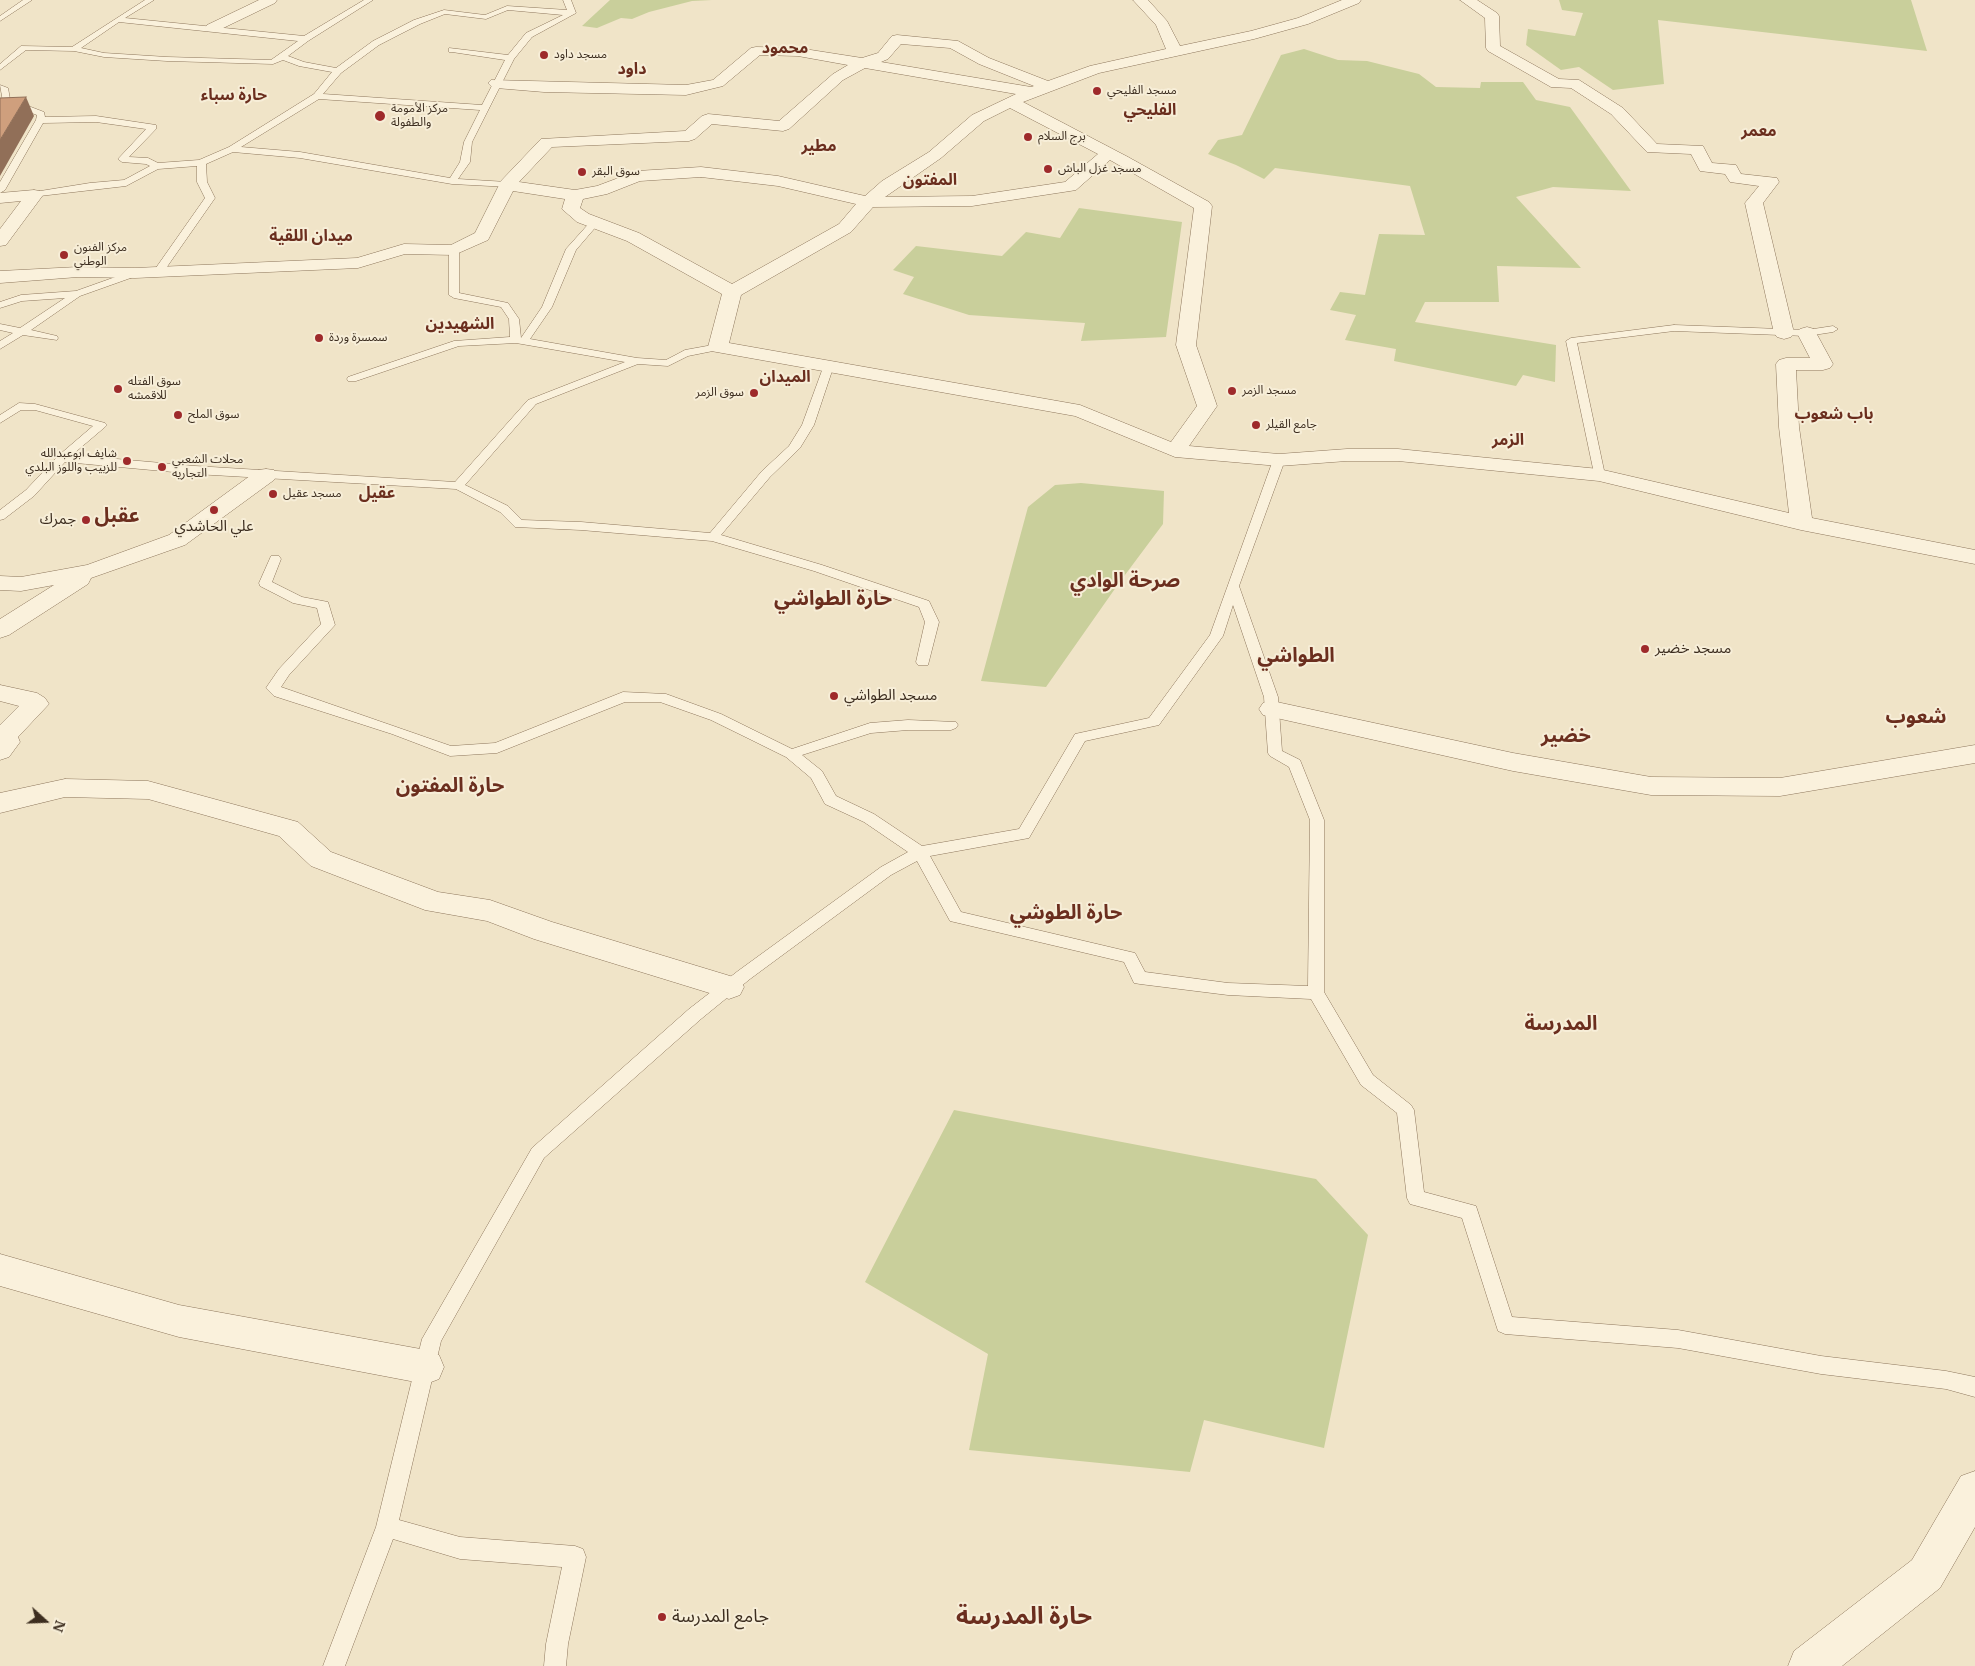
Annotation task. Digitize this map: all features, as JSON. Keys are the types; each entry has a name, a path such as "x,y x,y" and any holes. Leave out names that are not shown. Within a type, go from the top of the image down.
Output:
{"street":[{"path":"212,28 270,0"},
{"path":"1140,0 1162,24 1175,52"},
{"path":"1354,0 1304,21 1254,36 1095,69 1032,92 978,118 936,155 888,185 868,202 846,228 732,292 718,348 829,365 1080,411 1175,451 1279,460 1346,455 1398,455 1599,475 1801,523 1975,557"},
{"path":"1467,0 1492,16 1493,48 1556,84 1574,83 1617,111 1653,149 1697,149 1706,167 1730,169 1736,178 1771,182 1754,203 1784,333"},
{"path":"0,277 78,272 136,273 358,263 404,249 454,250 482,236 507,185 547,142 689,136 708,119 783,126 838,77 863,63 883,56 897,40 953,44 984,61 1048,86"},
{"path":"496,83 553,87 686,90 718,83 756,51 798,52 1032,92"},
{"path":"1012,103 1108,153 1203,206 1186,345 1207,406 1175,451"},
{"path":"507,185 575,195 601,190 637,176 701,172 778,181 868,202 972,201 1070,186 1108,153"},
{"path":"0,198 34,195"},
{"path":"0,241 34,195"},
{"path":"575,195 571,209 583,218 633,237 732,292"},
{"path":"1801,523 1789,427 1786,364 1823,364 1807,333"},
{"path":"0,583 21,584 92,571 177,540 266,475"},
{"path":"0,630 92,571"},
{"path":"0,693 28,699 36,704 5,735 7,742 0,751"},
{"path":"1272,709 1513,762 1651,786 1780,787 1975,754"},
{"path":"0,802 66,788 148,790 288,829 321,860 435,902 490,911 544,931 729,987"},
{"path":"0,1270 179,1321 426,1367"},
{"path":"1809,1666 1926,1574 1975,1490"}],"lane":[{"path":"0,19 28,0"},
{"path":"74,49 150,0"},
{"path":"0,68 24,48 74,49 104,55 167,59 273,62 305,38 369,0"},
{"path":"567,0 572,13"},
{"path":"34,195 90,186 126,183 156,166 201,163 232,149 317,96 338,71 376,43 417,22 444,12 486,17 506,8 572,13"},
{"path":"452,181 465,162 468,142 510,58 528,35 572,13"},
{"path":"117,20 305,38"},
{"path":"452,50 510,58"},
{"path":"282,56 302,64 338,71"},
{"path":"0,87 5,90 6,100 41,114 40,120 0,190"},
{"path":"317,96 485,108"},
{"path":"40,120 96,119 153,127 122,158 148,161 156,166"},
{"path":"232,149 300,155 452,181 507,185"},
{"path":"158,272 210,198 202,182 201,163"},
{"path":"520,340 547,307 571,249 595,222"},
{"path":"454,250 454,295 504,305 514,319 520,340"},
{"path":"0,346 77,294 136,273"},
{"path":"0,305 21,298 77,294"},
{"path":"0,327 53,338"},
{"path":"1599,475 1572,342 1674,328 1784,333 1807,333 1833,329"},
{"path":"352,380 458,343 520,340 638,361 668,363 685,353 718,348"},
{"path":"458,486 532,402 638,361"},
{"path":"713,537 766,474 794,448 808,425 829,365"},
{"path":"0,420 20,406 35,407 101,425 62,458 30,493 0,516"},
{"path":"62,458 266,475 458,486 504,509 519,524 580,526 713,537 818,568 924,604 932,622 923,662"},
{"path":"334,1666 387,1527 432,1338 538,1153 695,1014 886,871 920,852 1024,834 1080,737 1154,722 1216,636 1279,460"},
{"path":"275,559 265,583 298,600 322,605 328,625 284,672 273,688 279,693 397,730 450,751 497,748 623,697 661,697 716,717 791,754 817,774 830,800 869,818 920,852 956,917 1129,957 1140,978 1228,989 1316,993"},
{"path":"1233,586 1271,698 1275,753 1295,764 1317,820 1316,993 1368,1080 1405,1110 1416,1198 1469,1212 1505,1325 1678,1339 1821,1366 1946,1380 1975,1387"},
{"path":"791,754 870,728 908,725 951,725"},
{"path":"387,1527 460,1548 575,1557 557,1644 555,1666"}],"green space":[{"path":"610,0 712,0 692,1 649,12 632,19 621,18 597,28 582,26"},
{"path":"1559,0 1911,0 1927,51 1658,20 1664,84 1613,90 1579,67 1561,70 1526,45 1528,29 1575,36 1583,13 1562,10"},
{"path":"1304,49 1338,60 1367,61 1419,74 1436,87 1480,88 1481,82 1523,82 1536,100 1570,107 1631,191 1553,187 1516,197 1581,268 1497,266 1499,302 1425,302 1415,322 1556,345 1555,382 1523,375 1516,386 1394,361 1396,349 1345,340 1356,315 1330,310 1340,292 1365,295 1379,234 1425,235 1410,186 1275,168 1264,179 1208,154 1218,140 1242,135 1281,55"},
{"path":"1079,208 1182,222 1166,337 1081,341 1085,323 969,315 903,294 914,277 893,270 916,246 1002,256 1026,232 1060,238"},
{"path":"1081,483 1164,491 1163,524 1046,687 981,681 1028,507 1055,485"},
{"path":"954,1110 1316,1179 1368,1235 1324,1448 1204,1420 1190,1472 969,1450 988,1354 865,1282"}],"building":[{"path":"26,97 0,140 0,98"}],"place":[{"name":"مسجد داود","path":"544,55"},
{"name":"مسجد الفليحي","path":"1097,91"},
{"name":"مركز الأمومة والطفولة","path":"380,116"},
{"name":"برج السلام","path":"1028,137"},
{"name":"مسجد غزل الباش","path":"1048,169"},
{"name":"سوق البقر","path":"582,172"},
{"name":"مركز الفنون الوطني","path":"64,255"},
{"name":"سمسرة وردة","path":"319,338"},
{"name":"سوق الفتله للاقمشه","path":"118,389"},
{"name":"مسجد الزمر","path":"1232,391"},
{"name":"سوق الزمر","path":"754,393"},
{"name":"سوق الملح","path":"178,415"},
{"name":"جامع القيلر","path":"1256,425"},
{"name":"شايف ابوعبدالله للزبيب واللوز البلدي","path":"127,461"},
{"name":"محلات الشعبي التجاريه","path":"162,467"},
{"name":"مسجد عقيل","path":"273,494"},
{"name":"علي الحاشدي","path":"214,510"},
{"name":"جمرك","path":"86,520"},
{"name":"مسجد خضير","path":"1645,649"},
{"name":"مسجد الطواشي","path":"834,696"},
{"name":"جامع المدرسة","path":"662,1617"}],"district":[{"name":"محمود","path":"785,48"},
{"name":"داود","path":"632,69"},
{"name":"حارة سباء","path":"234,95"},
{"name":"الفليحي","path":"1150,110"},
{"name":"معمر","path":"1759,131"},
{"name":"مطير","path":"819,146"},
{"name":"المفتون","path":"930,180"},
{"name":"ميدان اللقية","path":"311,236"},
{"name":"الشهيدين","path":"460,324"},
{"name":"الميدان","path":"785,377"},
{"name":"باب شعوب","path":"1834,414"},
{"name":"الزمر","path":"1508,440"},
{"name":"عقيل","path":"377,493"},
{"name":"عقبل","path":"117,516"},
{"name":"صرحة الوادي","path":"1125,581"},
{"name":"حارة الطواشي","path":"833,599"},
{"name":"الطواشي","path":"1296,656"},
{"name":"شعوب","path":"1916,717"},
{"name":"خضير","path":"1566,736"},
{"name":"حارة المفتون","path":"450,786"},
{"name":"حارة الطوشي","path":"1066,913"},
{"name":"المدرسة","path":"1561,1024"},
{"name":"حارة المدرسة","path":"1024,1617"}]}
